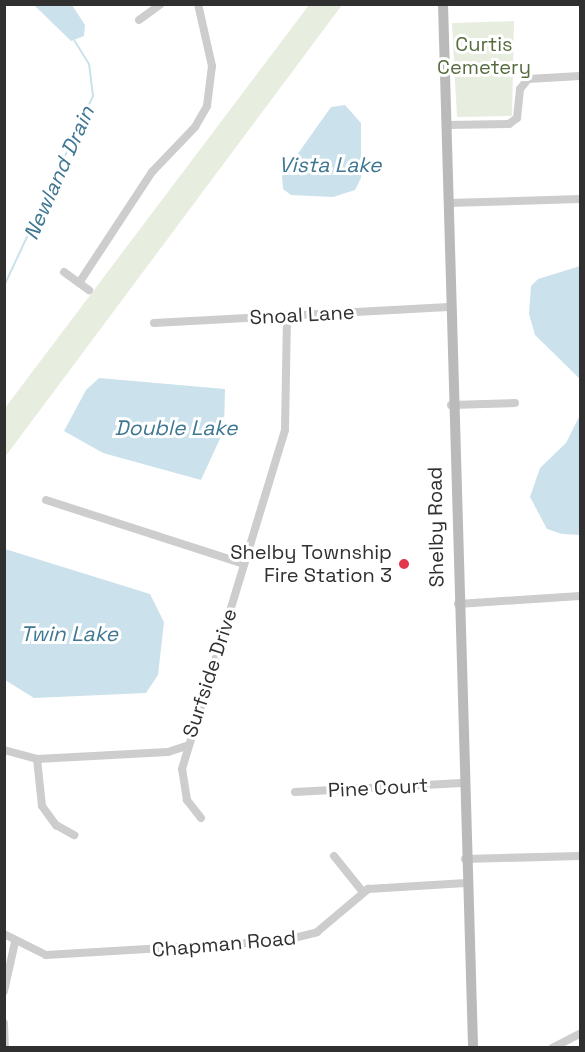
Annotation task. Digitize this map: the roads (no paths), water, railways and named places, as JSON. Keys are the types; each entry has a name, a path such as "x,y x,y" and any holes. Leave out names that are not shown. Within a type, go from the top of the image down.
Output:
{"street":[{"path":"139,20 161,4"},
{"path":"79,283 152,172 195,127 207,106 212,66 198,4"},
{"name":"Shelby Road","path":"443,4 456,604 473,1047"},
{"path":"447,125 509,124 517,118 520,89 528,79 580,76"},
{"path":"448,203 580,199"},
{"path":"64,272 88,290"},
{"name":"Snoal Lane","path":"154,323 449,307"},
{"name":"Surfside Drive","path":"201,818 183,786 186,746 288,418 287,315"},
{"path":"451,405 515,403"},
{"path":"46,500 244,564"},
{"path":"456,604 580,596"},
{"path":"4,750 37,759 168,752 186,746"},
{"path":"37,759 42,806 56,825 74,835"},
{"name":"Pine Court","path":"295,792 462,783"},
{"path":"334,856 362,891 466,883"},
{"path":"465,859 580,856"},
{"name":"Chapman Road","path":"4,934 15,942 46,955 282,942 317,932 362,891"},
{"path":"4,991 15,942"},
{"path":"4,1023 5,1047"},
{"path":"552,1047 580,1034"}],"water":[{"path":"34,5 72,5 85,25 84,36 71,41"},
{"name":"Vista Lake","path":"345,105 361,123 361,178 355,190 333,197 291,195 283,189 282,176 331,107"},
{"path":"580,266 580,379 535,335 529,314 531,286 538,279"},
{"name":"Double Lake","path":"99,378 225,389 224,430 201,480 103,453 64,431 86,390"},
{"path":"580,415 580,535 562,534 547,529 530,497 540,468 566,443"},
{"name":"Twin Lake","path":"5,549 150,594 164,622 158,675 146,693 34,698 5,680"}],"waterway":[{"name":"Newland Drain","path":"4,286 93,96 89,64 74,40"}],"place":[{"name":"Shelby Township Fire Station 3","path":"404,564"}],"park label":[{"name":"Curtis Cemetery","path":"484,56"}]}
